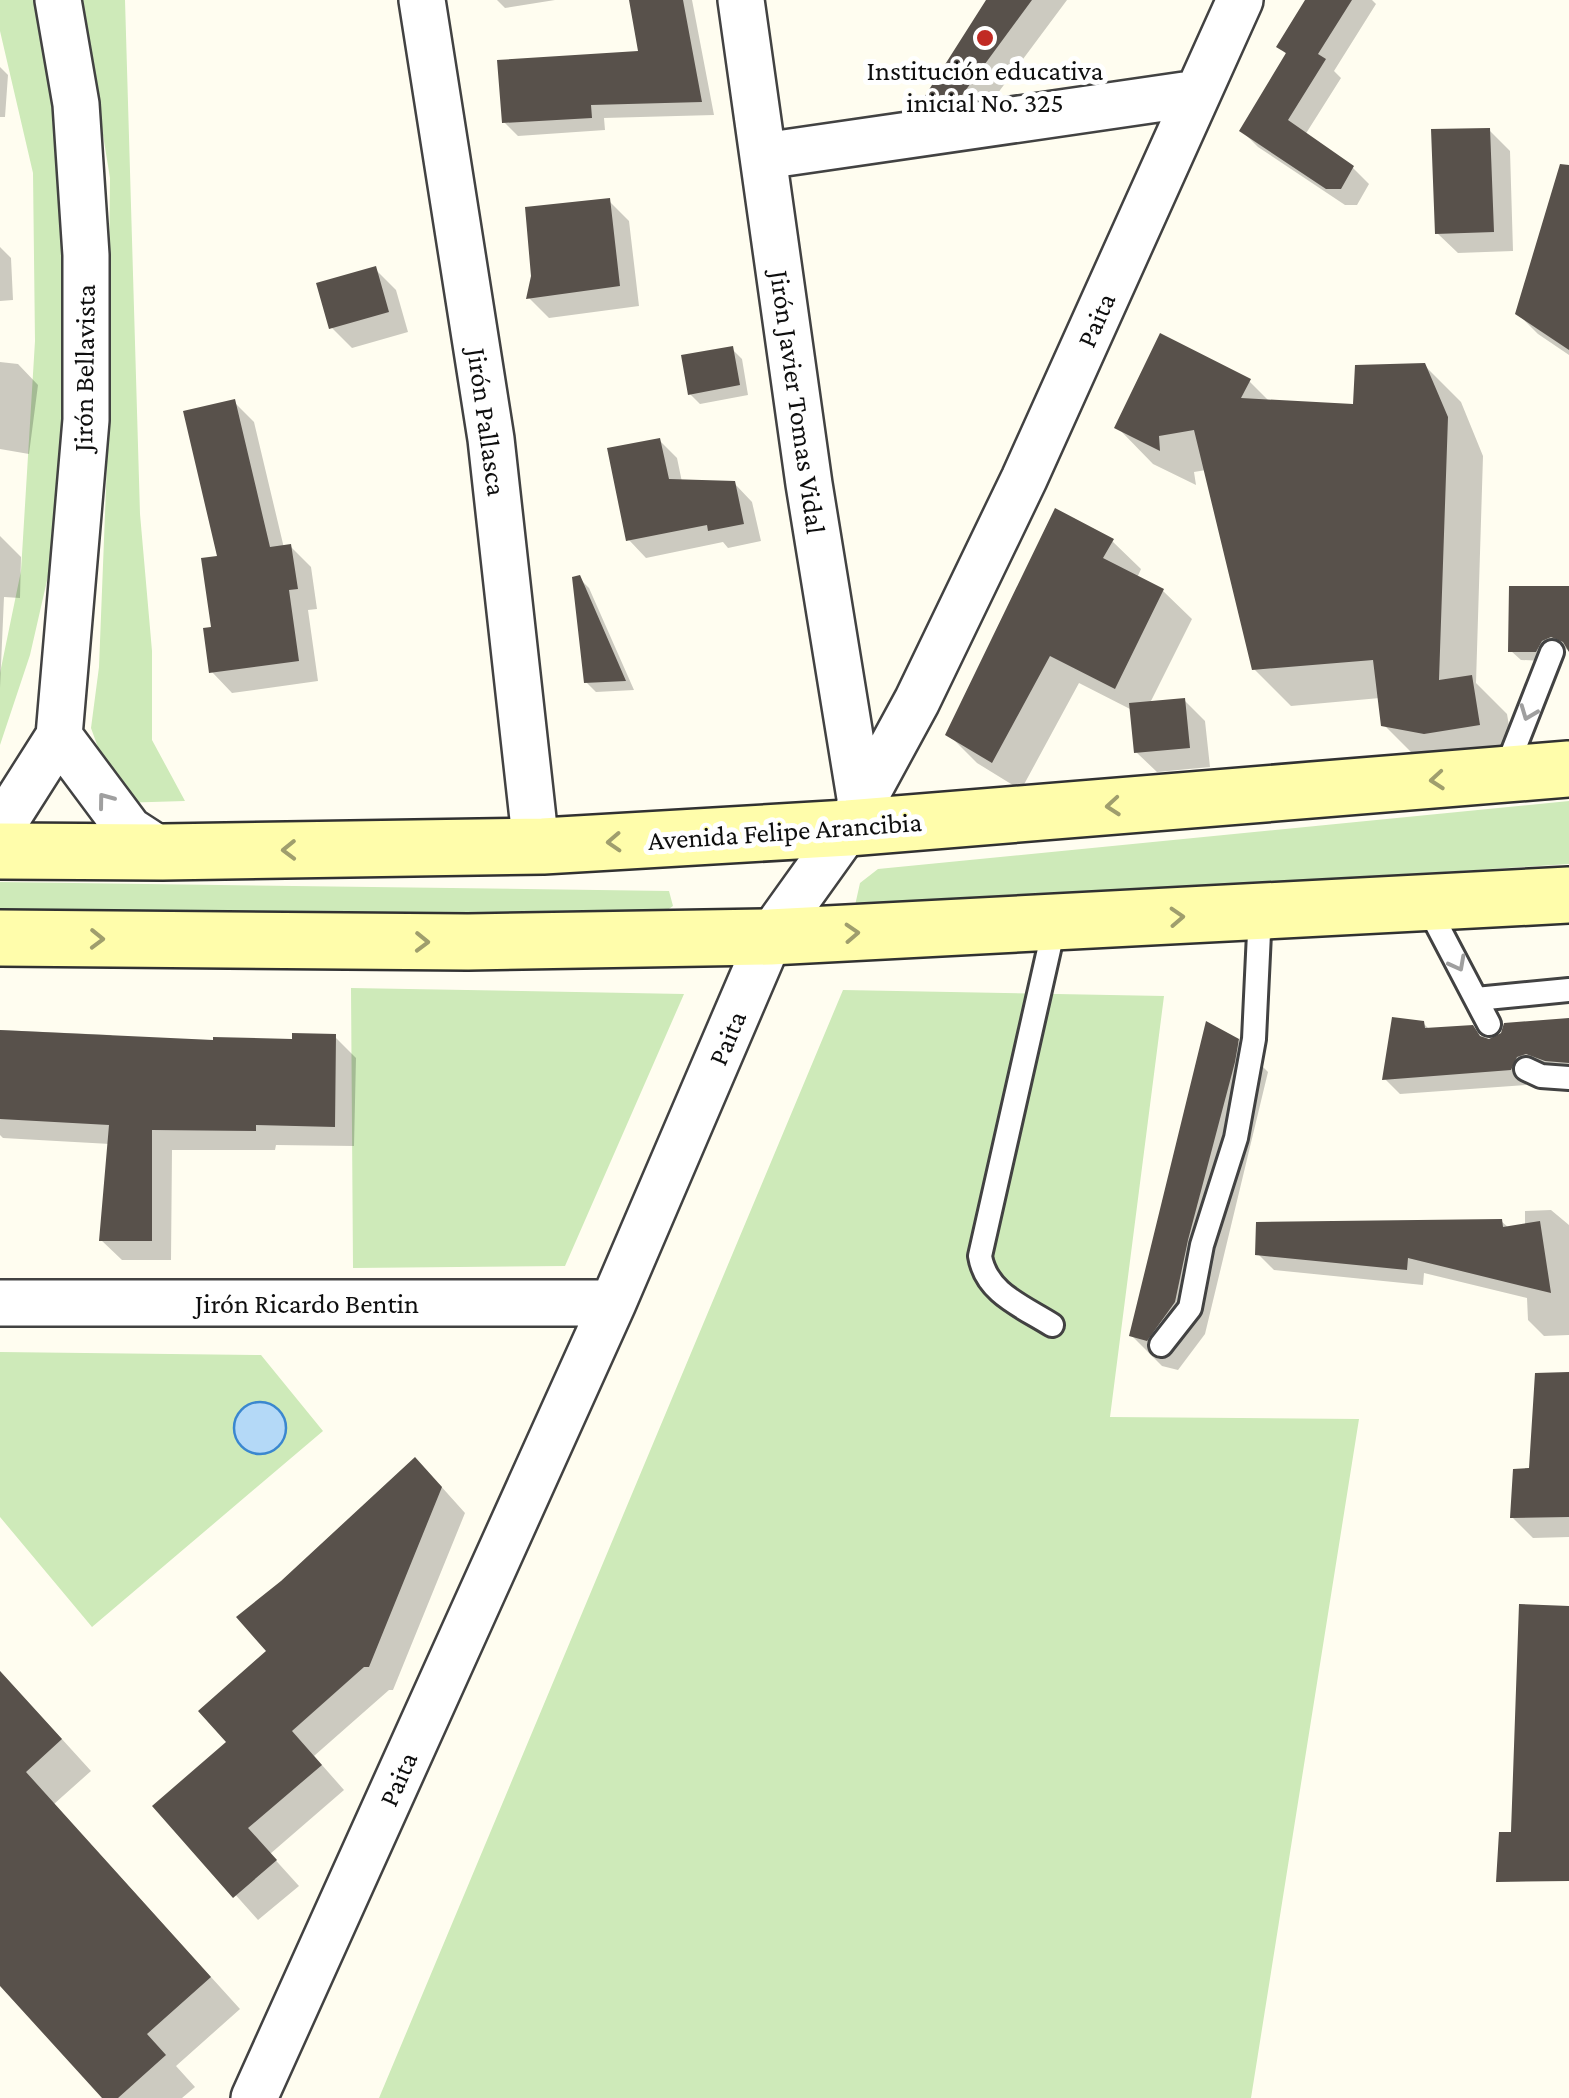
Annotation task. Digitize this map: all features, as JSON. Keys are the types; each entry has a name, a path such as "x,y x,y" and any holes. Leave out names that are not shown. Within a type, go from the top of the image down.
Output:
{"main road":[{"name":"Avenida Felipe Arancibia","path":"0,851 536,846 855,816 1569,769"},
{"path":"0,938 468,942 770,937 1569,895"}],"street":[{"name":"Jirón Bellavista","path":"0,829 59,736 86,420 88,335 76,104 58,0"},
{"name":"Jirón Pallasca","path":"422,0 491,439 536,846"},
{"name":"Jirón Javier Tomas Vidal","path":"742,0 855,816"},
{"name":"Paita","path":"254,2098 613,1303 770,937 855,816 917,700 1024,480 1240,0"},
{"path":"764,156 1198,92"},
{"path":"59,736 129,830 163,852"},
{"name":"Jirón Ricardo Bentin","path":"0,1303 613,1303"}],"lane":[{"path":"1504,774 1556,663"},
{"path":"1426,904 1489,1024"},
{"path":"1161,1345 1190,1308 1202,1245 1236,1138 1254,1039 1260,912"},
{"path":"1052,1325 990,1286 982,1273 980,1256 1054,924"},
{"path":"1476,999 1569,990"},
{"path":"1526,1069 1541,1076 1569,1078"}],"green space":[{"path":"0,0 39,0 53,99 74,356 54,550 30,655 0,745 0,673 21,571 35,341 33,173 0,31"},
{"path":"81,0 125,0 140,514 152,651 152,740 185,801 118,803 91,728 99,667 107,463 110,178"},
{"path":"1569,801 1569,864 854,910 860,883 878,869"},
{"path":"0,882 669,891 673,906 656,918 0,914"},
{"path":"351,988 684,994 565,1266 353,1268"},
{"path":"843,990 1164,996 1110,1417 1359,1419 1251,2098 379,2098"},
{"path":"0,1352 261,1355 323,1431 92,1627 0,1517"}],"water":[{"path":"260,1402 278,1410 286,1428 278,1446 260,1454 242,1446 234,1428 242,1410"}],"building":[{"path":"629,0 683,0 702,102 591,105 592,118 502,123 497,60 638,51"},
{"path":"986,0 1032,0 957,102 918,107"},
{"path":"1305,0 1352,0 1318,54 1326,59 1288,120 1354,166 1341,189 1326,189 1239,131 1286,53 1276,47"},
{"path":"1490,128 1494,232 1435,234 1431,129"},
{"path":"1560,164 1569,165 1569,350 1515,314"},
{"path":"610,198 620,286 526,299 531,276 525,207"},
{"path":"376,266 389,312 329,329 316,283"},
{"path":"1160,333 1251,379 1241,398 1353,404 1355,365 1425,363 1448,417 1439,680 1472,675 1480,725 1424,734 1381,726 1373,660 1252,670 1194,430 1159,436 1160,451 1114,428"},
{"path":"733,346 740,385 688,395 681,355"},
{"path":"235,399 270,547 291,544 298,589 289,590 299,661 209,673 203,628 211,627 201,558 217,556 183,411"},
{"path":"660,438 669,479 735,481 744,524 708,531 707,525 626,541 607,448"},
{"path":"1055,508 1114,539 1103,558 1164,589 1115,689 1050,656 992,763 945,735"},
{"path":"580,575 626,681 584,683 572,577"},
{"path":"1509,586 1569,586 1569,652 1563,642 1551,637 1542,641 1536,652 1508,652"},
{"path":"1185,698 1190,748 1134,753 1129,703"},
{"path":"1392,1017 1424,1021 1425,1028 1473,1025 1480,1036 1489,1039 1501,1033 1504,1023 1569,1018 1569,1063 1526,1054 1517,1057 1511,1070 1382,1080"},
{"path":"1206,1021 1239,1039 1235,1062 1175,1302 1147,1341 1129,1336"},
{"path":"0,1030 213,1040 292,1039 292,1033 336,1034 335,1127 256,1125 256,1131 152,1130 152,1241 99,1241 109,1125 0,1119"},
{"path":"1502,1219 1503,1227 1540,1221 1551,1293 1408,1258 1407,1270 1255,1255 1256,1222"},
{"path":"1569,1372 1569,1517 1510,1518 1513,1469 1529,1468 1535,1373"},
{"path":"415,1457 442,1487 369,1667 364,1667 292,1731 322,1765 248,1828 277,1860 233,1898 152,1806 226,1742 198,1711 266,1651 236,1617 281,1581"},
{"path":"1519,1604 1569,1606 1569,1881 1496,1882 1499,1832 1511,1832"},
{"path":"0,1671 62,1739 26,1772 211,1977 147,2034 166,2055 118,2098 102,2098 0,1986"}],"place":[{"name":"Institución educativa inicial No. 325","path":"985,38"}]}
